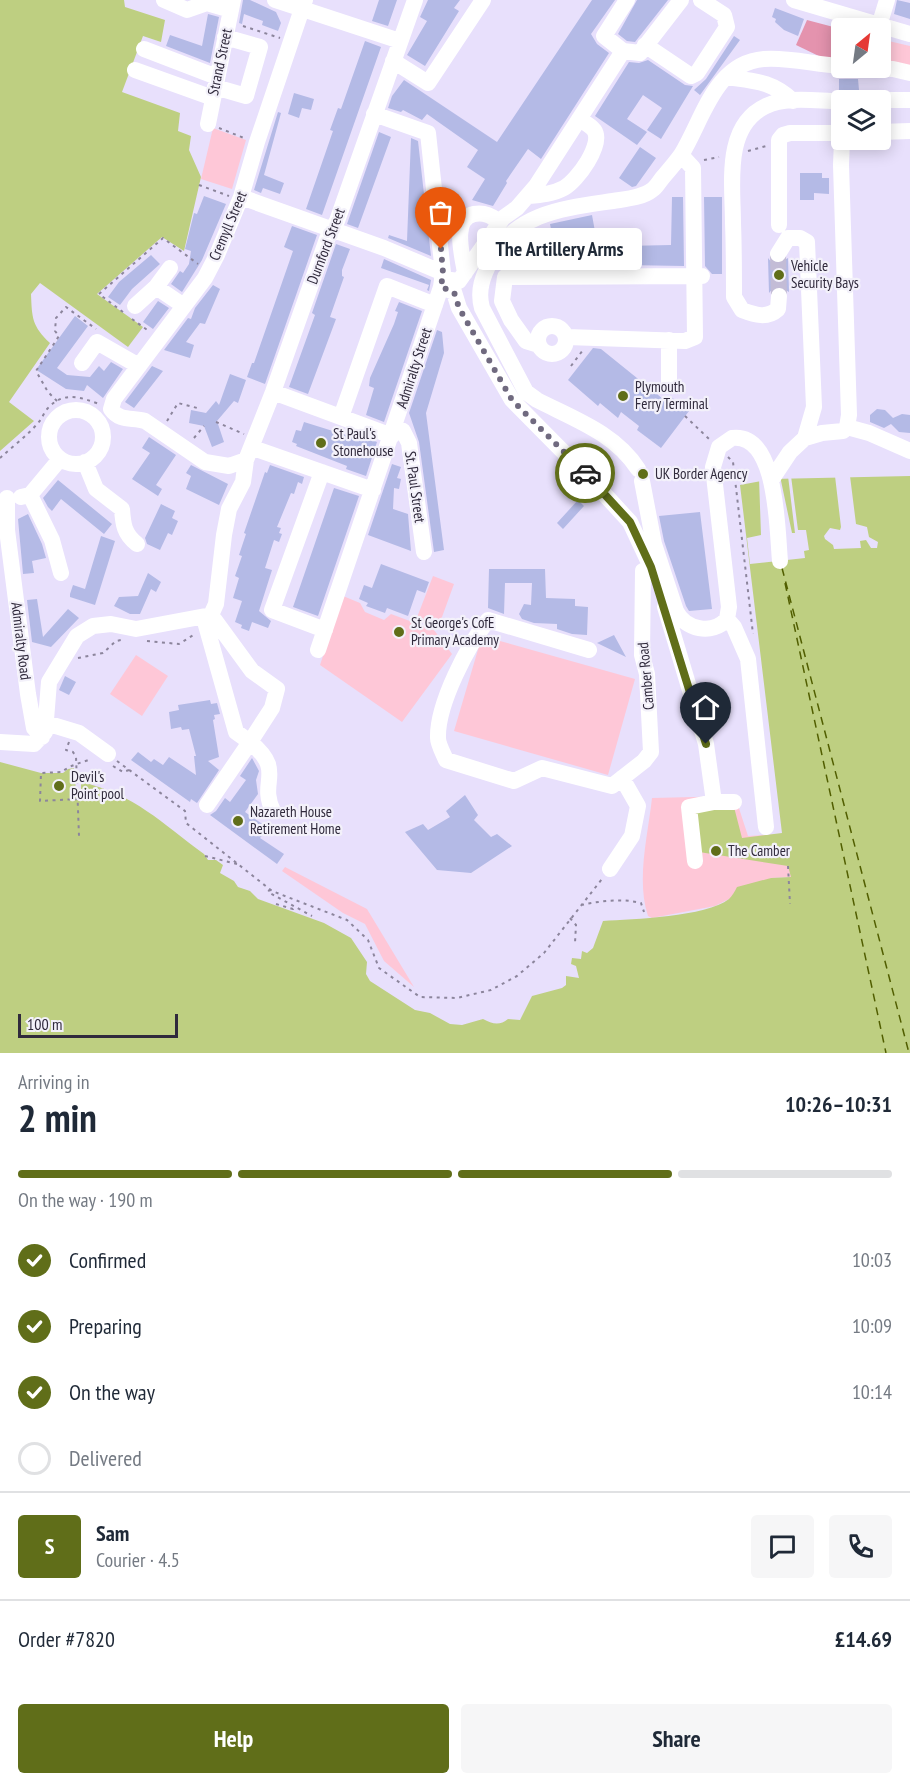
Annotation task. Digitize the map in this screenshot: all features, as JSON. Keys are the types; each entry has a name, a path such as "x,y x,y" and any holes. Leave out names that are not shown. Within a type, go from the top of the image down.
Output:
{"street":[{"path":"135,70 246,96 260,47 229,17 207,3 187,10 164,0"},
{"path":"276,0 304,4 400,42"},
{"name":"Durnford Street","path":"208,616 216,604 229,509 243,482 250,454 415,0"},
{"path":"627,0 604,36 623,51 640,53 681,0"},
{"path":"645,45 691,76 696,73 727,27 724,15 701,0"},
{"path":"794,0 853,18"},
{"path":"881,18 887,0"},
{"path":"393,61 428,82 481,1"},
{"name":"Cremyll Street","path":"103,433 117,414 114,399 209,270 241,199 257,142 304,4"},
{"name":"Strand Street","path":"208,124 229,17"},
{"path":"891,29 910,34"},
{"path":"144,49 215,87"},
{"path":"442,280 459,281 500,222 528,195 623,51"},
{"path":"780,561 772,479 754,445 748,439 732,438 719,447 713,467 729,607 727,619 716,627 700,628 690,626 680,620 654,544 640,475 628,453 611,438 537,400 526,392 482,308 479,295 483,277 493,256 504,242 532,218 572,208 634,198 652,190 681,155 713,92 726,77 747,64 763,59 831,65"},
{"path":"891,69 910,73"},
{"path":"726,77 766,83 780,89 793,101"},
{"path":"779,296 778,309 773,314 762,316 742,310 734,297 732,170 736,142 747,121 767,105 793,101 831,100"},
{"path":"891,100 910,100"},
{"name":"Admiralty Street","path":"318,650 394,431 442,280 428,133 374,114"},
{"path":"528,195 549,194 564,188 571,183 591,156 597,143 595,131 579,119"},
{"path":"891,132 910,131"},
{"path":"778,225 779,140 783,135 790,133 831,133"},
{"path":"842,150 849,405 847,428"},
{"path":"681,155 693,168 698,276 696,337 692,340 567,338 562,351 553,354 543,351 539,345 526,341 511,320 502,301 505,277 625,274 698,276"},
{"path":"241,199 332,229 442,280 454,292 459,308 512,400 630,522 651,567 706,744 714,802"},
{"path":"465,273 460,228 464,219 472,214 488,214 500,222"},
{"path":"778,254 788,238 800,238 807,242 814,407 805,438"},
{"path":"135,306 156,286 170,268"},
{"path":"156,286 184,306"},
{"path":"341,417 387,286 435,305"},
{"path":"669,340 669,386"},
{"path":"82,363 98,342 139,366"},
{"path":"273,392 341,417 394,431"},
{"path":"91,414 98,420 103,433 102,446 97,454 77,464 60,459 50,443 50,430 54,421 71,410 80,410 91,414 117,414 145,421 205,462 229,466 250,454 322,472 373,490"},
{"path":"772,479 790,452 805,438 822,433 843,431 847,428 869,433 910,451"},
{"name":"St. Paul Street","path":"394,431 403,431 409,443 424,552"},
{"path":"4,498 30,495 60,459"},
{"path":"85,462 96,489 122,509 124,527 129,538 137,544"},
{"path":"229,466 235,478 237,490"},
{"path":"322,472 272,609 325,630"},
{"path":"30,495 52,540 61,573"},
{"name":"Admiralty Road","path":"4,498 28,694 34,728 44,730"},
{"name":"Camber Road","path":"622,778 644,761 651,752 647,674 642,655 643,571 651,567"},
{"path":"0,742 34,744 44,730 49,682 77,636 93,626 111,624 136,629 208,616"},
{"path":"208,616 237,732 268,760 270,770 268,797 273,811"},
{"path":"207,805 272,708 277,689 252,671 208,616"},
{"path":"727,619 734,627 748,659 766,827"},
{"path":"589,650 488,620 472,641 445,701 438,738 446,760 514,781 542,768 612,786 622,778 638,806 632,836 610,869"},
{"path":"44,730 79,733 108,754"},
{"path":"694,861 689,807 714,802 734,802"}],"path":[{"path":"229,17 291,41"},
{"path":"208,124 257,142"},
{"path":"199,185 241,199"},
{"path":"99,294 163,238 185,256 209,270"},
{"path":"57,401 48,392 36,371 59,336 54,324 66,307"},
{"path":"571,366 569,364 586,348"},
{"path":"0,458 38,423 48,408 68,396 80,396 117,414"},
{"path":"161,431 178,404 201,409"},
{"path":"216,422 237,431"},
{"path":"195,436 204,426"},
{"path":"147,641 179,645 196,633 208,616"},
{"path":"58,665 77,658 103,653 116,641 126,639"},
{"path":"66,750 75,754 77,765 79,836"},
{"path":"108,754 185,811 186,822 270,889 347,920 368,940 379,968 420,997 457,998 491,990 517,976 543,953 610,869"},
{"path":"77,765 70,766 62,772 41,773 40,801 78,799"},
{"path":"205,856 240,865"},
{"path":"789,866 790,904"},
{"path":"270,889 268,892 312,916"},
{"path":"581,904 604,900 631,900 641,903 644,912"},
{"path":"276,903 293,909 294,907"},
{"path":"570,918 576,925 575,943"}],"shaded area":[{"path":"0,0 124,0 125,7 165,20 161,42 143,36 122,92 180,113 178,131 191,136 189,150 201,177 184,251 162,237 97,294 143,327 128,347 40,283 31,294 34,321 50,343 9,402 34,421 0,451"},
{"path":"807,20 831,26 831,59 825,59 796,45"},
{"path":"891,42 910,46 910,68 891,64"},
{"path":"213,128 246,140 232,189 201,179"},
{"path":"910,476 910,1053 0,1053 0,762 41,773 63,773 74,768 76,792 81,792 81,782 117,794 147,811 204,854 208,860 216,860 223,865 220,873 234,881 238,887 250,891 258,899 324,923 351,938 367,962 366,974 370,981 415,1010 430,1013 450,1024 462,1025 483,1019 496,1024 508,1019 520,1020 532,996 562,988 566,985 566,976 579,978 576,966 571,964 572,958 581,959 582,951 587,953 593,948 603,921 669,916 704,910 729,899 737,887 771,878 791,877 788,866 699,852 696,812 734,807 742,838 782,833 740,485 772,479"},
{"path":"433,576 454,584 438,628 416,620"},
{"path":"343,596 360,603 365,612 384,620 391,614 434,630 452,654 402,722 320,665"},
{"path":"482,636 635,679 608,775 454,731"},
{"path":"136,655 168,676 142,716 110,694"},
{"name":"The Camber","path":"735,796 748,836 782,834 792,877 771,878 715,906 652,918 648,916 643,873 652,798"},
{"path":"285,867 367,909 414,987 384,961 365,924 343,913 282,871"}],"pier":[{"path":"780,476 792,533 795,533 788,476 791,476 798,530 806,530 809,550 804,551 805,558 750,564 747,538 761,535 759,478"},
{"path":"835,476 850,476 856,524 867,527 869,537 878,542 877,548 871,548 866,540 860,541 861,548 834,549 833,545 825,539 824,536 830,528 840,530 841,527"}],"building":[{"path":"243,0 250,0 276,12 281,23 278,31 262,25 263,21 244,14 242,24 239,23"},
{"path":"379,0 397,0 388,26 372,21"},
{"path":"428,0 460,0 454,8 459,11 425,66 407,55 427,21 420,17"},
{"path":"592,0 615,0 591,34 597,44 609,53 541,159 528,149 506,181 507,183 493,206 472,200 485,179 467,167 478,150 427,114 422,120 403,110 401,112 388,108 392,96 404,80 497,142"},
{"path":"637,0 668,0 635,42 627,41 618,34"},
{"path":"897,0 910,3 910,19 894,14"},
{"path":"775,8 804,19 798,36 784,30 775,22 776,19 772,17"},
{"path":"208,14 219,17 210,63 166,46 170,35 202,46"},
{"path":"734,36 740,40 700,95 694,90 706,79"},
{"path":"365,41 381,47 322,215 306,209 333,131 330,130 338,108 341,109"},
{"path":"648,60 685,85 693,86 661,139 647,130 662,108 643,95 627,119 647,132 637,145 595,116 629,62 639,63"},
{"path":"839,79 858,79 859,90 839,90"},
{"path":"294,93 314,99 311,110 302,108 299,118 288,114"},
{"path":"278,112 281,113 264,175 284,183 280,194 263,188 261,193 254,190"},
{"path":"379,132 391,137 358,228 347,224"},
{"path":"411,138 418,141 431,256 388,238 389,235 407,241"},
{"path":"640,147 656,158 636,186 632,187 619,178"},
{"path":"800,173 822,173 822,178 829,178 829,194 814,193 814,200 800,200"},
{"path":"204,196 226,204 202,260 182,292 171,284 180,271 183,273 189,264 191,251 185,249 194,213 197,214"},
{"path":"672,197 683,197 684,266 625,265 625,246 671,245"},
{"path":"704,197 722,197 722,274 712,274 705,266"},
{"path":"592,215 596,237 554,244 550,224"},
{"path":"292,226 317,235 265,384 247,377 293,251 284,247"},
{"path":"336,244 350,249 342,270 344,277 330,317 336,319 308,394 289,387 315,315 312,313"},
{"path":"151,255 160,264 132,289 120,305 108,297 119,282"},
{"name":"Vehicle Security Bays","path":"768,258 772,263 778,264 788,258 789,292 779,286 774,287 769,293"},
{"path":"384,259 431,280 429,291 427,290 429,285 381,268"},
{"path":"213,285 220,289 205,324 200,323 186,342 194,345 190,358 164,350 188,318 191,319 195,308"},
{"path":"158,301 169,308 153,329 143,322"},
{"path":"399,302 422,311 384,422 366,415 374,388 369,386 370,378 394,324 398,312 395,311"},
{"path":"75,316 88,326 57,368 67,375 90,377 99,366 104,371 111,362 123,369 103,398 87,385 84,391 66,389 38,371 38,367"},
{"path":"437,330 442,332 444,353 426,413 444,550 434,552 419,442 409,413"},
{"name":"Plymouth Ferry Terminal","path":"593,348 601,349 663,399 670,396 689,411 661,448 637,430 639,426 621,412 618,418 600,403 598,406 568,380"},
{"path":"152,366 163,371 134,408 125,402"},
{"path":"230,374 246,380 238,403 234,401 217,421 224,442 212,447 204,426 189,423 191,410 206,413 216,401 219,405"},
{"path":"877,409 885,410 893,418 902,414 910,415 910,433 899,432 891,424 884,428 870,422 870,415"},
{"path":"304,422 365,441 366,438 377,442 366,476 296,446 297,444 292,442 296,430 301,431"},
{"path":"149,437 176,455 156,485 162,489 158,496 132,479 150,453 142,448"},
{"path":"392,464 401,467 397,478 401,479 399,489 394,488 393,509 408,514 411,551 368,535"},
{"path":"191,465 228,484 219,505 186,489 191,476 186,473"},
{"path":"270,465 304,477 302,484 298,482 294,494 291,493 277,527 281,528 279,533 282,534 279,542 274,540 265,568 272,570 259,611 271,621 268,628 252,622 249,631 241,628 242,625 235,622 242,601 233,598 239,578 235,576 242,556 239,555 246,534 244,533 265,472 267,473"},
{"path":"58,480 112,524 104,534 61,499 52,511 48,507 43,498"},
{"path":"334,488 359,496 318,616 293,607"},
{"path":"578,500 584,506 563,529 557,523"},
{"path":"161,504 175,511 172,518 178,521 172,535 168,533 160,550 147,544 145,538"},
{"path":"700,512 712,609 689,611 664,541 659,516"},
{"path":"28,514 46,558 32,561 34,573 23,574 18,519"},
{"path":"101,536 115,541 95,605 70,597 70,594 73,585 85,589"},
{"path":"381,564 429,582 425,593 417,590 408,616 387,608 385,613 366,606 368,603 359,599 364,585 372,588"},
{"path":"489,569 545,569 546,598 575,599 575,606 588,607 587,635 572,634 557,629 557,624 534,623 522,619 519,614 524,604 531,605 532,583 505,583 504,614 488,608"},
{"path":"148,573 161,582 156,592 151,589 140,614 130,614 114,606 119,597 138,596"},
{"path":"37,599 43,637 68,609 79,618 51,647 32,642 27,600"},
{"path":"614,635 626,657 597,643"},
{"path":"65,676 76,682 69,695 59,690"},
{"path":"210,700 211,704 217,703 220,714 214,715 213,720 219,757 208,761 219,770 197,803 191,799 190,802 131,760 138,752 151,762 154,759 163,765 169,757 196,775 194,756 196,756 189,729 182,730 181,727 171,729 169,712 179,710 178,705"},
{"name":"Nazareth House Retirement Home","path":"252,758 259,771 256,780 258,794 245,812 268,828 260,838 284,854 277,864 210,815 216,811 225,798 230,802 246,780 240,776"},
{"path":"465,795 478,815 474,820 491,837 497,834 512,846 471,873 437,870 405,832 423,824 428,830 450,817 446,811"}],"ferry route":[{"path":"782,568 909,1053"},
{"path":"785,583 886,1053"}],"tunnel":[{"path":"778,254 779,296"}],"way so far":[{"path":"441,249 443,273 441,287 454,292 459,308 512,400 585,473"}],"place":[{"name":"The Artillery Arms","path":"441,249"},
{"name":"Vehicle Security Bays","path":"779,275"},
{"name":"Plymouth Ferry Terminal","path":"623,396"},
{"name":"St Paul's Stonehouse","path":"321,443"},
{"name":"UK Border Agency","path":"643,474"},
{"name":"St George's CofE Primary Academy","path":"399,632"},
{"name":"Devil's Point pool","path":"59,786"},
{"name":"Nazareth House Retirement Home","path":"238,821"},
{"name":"The Camber","path":"716,851"}],"route":[{"path":"585,473 630,522 651,567 659,586 706,744"}]}
